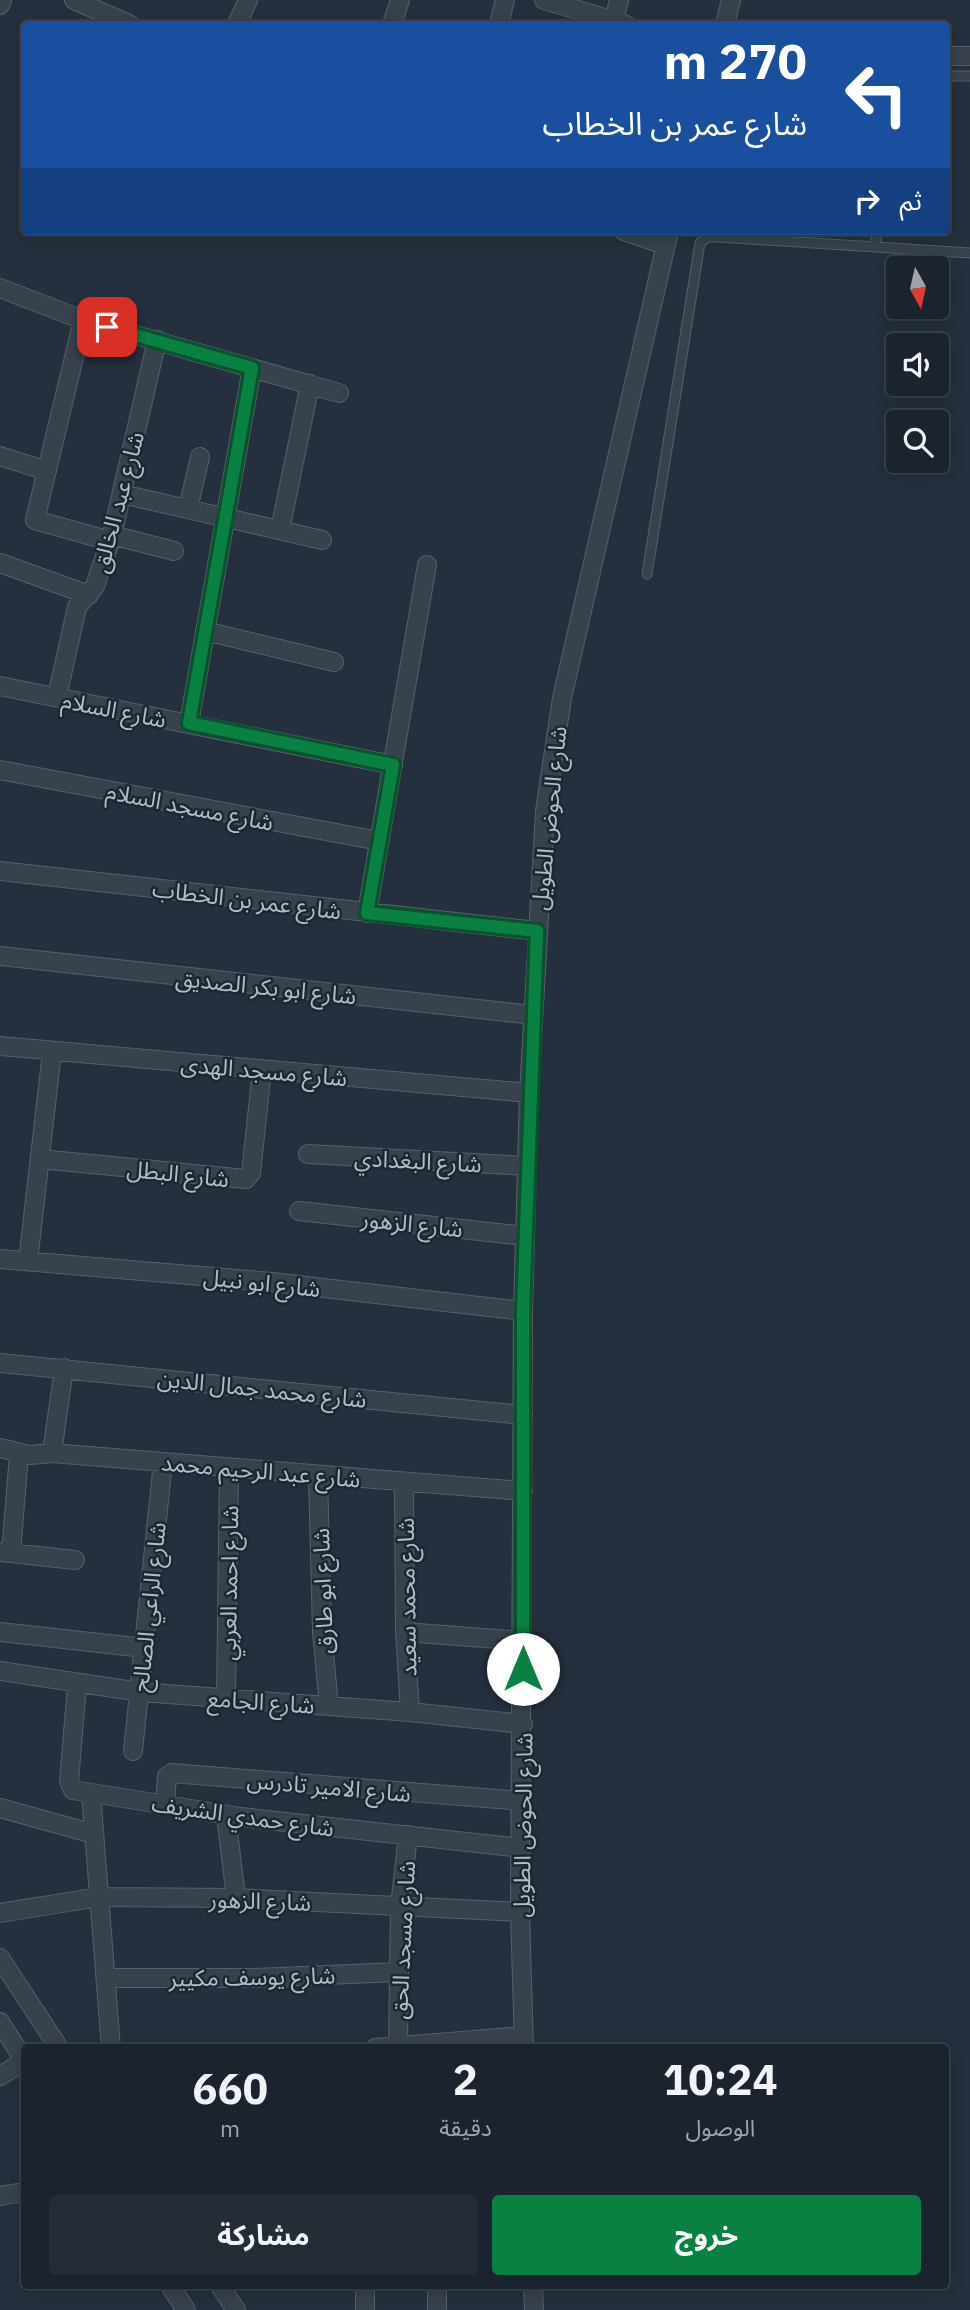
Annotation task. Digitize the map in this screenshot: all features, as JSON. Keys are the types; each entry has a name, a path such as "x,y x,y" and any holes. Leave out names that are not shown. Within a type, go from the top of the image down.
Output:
{"street":[{"path":"0,5 2,0"},
{"path":"74,0 122,21"},
{"path":"238,21 248,0"},
{"path":"393,21 400,0"},
{"path":"500,21 505,0"},
{"path":"544,0 611,21"},
{"path":"617,21 619,0"},
{"path":"726,21 731,0"},
{"path":"950,56 970,56"},
{"path":"649,235 667,238"},
{"name":"شارع الحوض الطويل","path":"523,2042 520,1912 523,1311 529,1093 545,811 555,736 667,238"},
{"path":"0,288 83,320 339,393"},
{"path":"83,320 35,522 174,551"},
{"name":"شارع عبد الخالق","path":"57,697 76,607 89,594 111,538 157,341"},
{"path":"189,723 252,368"},
{"path":"280,530 310,384"},
{"path":"0,456 47,471"},
{"path":"188,509 200,457"},
{"path":"122,494 322,540"},
{"path":"0,563 89,594"},
{"path":"367,913 427,565"},
{"path":"205,631 334,662"},
{"name":"شارع السلام","path":"0,686 393,765"},
{"name":"شارع مسجد السلام","path":"0,770 379,841"},
{"name":"شارع عمر بن الخطاب","path":"0,870 537,931"},
{"name":"شارع ابو بكر الصديق","path":"0,956 533,1015"},
{"name":"شارع مسجد الهدى","path":"0,1046 529,1093"},
{"path":"29,1261 52,1052"},
{"name":"شارع البطل","path":"40,1159 246,1178 251,1173 262,1070"},
{"name":"شارع البغدادي","path":"308,1154 527,1166"},
{"name":"شارع الزهور","path":"299,1211 525,1236"},
{"name":"شارع ابو نبيل","path":"0,1259 272,1282 523,1311"},
{"name":"شارع محمد جمال الدين","path":"0,1363 523,1415"},
{"path":"52,1453 64,1368"},
{"name":"شارع عبد الرحيم محمد","path":"0,1448 19,1454 52,1453 523,1491"},
{"path":"19,1454 5,1553 75,1560"},
{"name":"شارع الراعي الصالح","path":"133,1751 163,1462"},
{"name":"شارع احمد العربي","path":"226,1698 229,1468"},
{"name":"شارع ابو طارق","path":"318,1475 323,1632 329,1706"},
{"name":"شارع محمد سعيد","path":"404,1482 405,1632 410,1712"},
{"path":"0,1632 144,1648"},
{"path":"405,1632 523,1641"},
{"name":"شارع الجامع","path":"0,1671 77,1685 139,1692 410,1712 523,1724"},
{"path":"77,1685 69,1785 73,1790 91,1793 111,2044"},
{"name":"شارع الامير تادرس","path":"165,1805 167,1776 172,1773 522,1801"},
{"name":"شارع حمدي الشريف","path":"91,1793 226,1815 521,1847"},
{"path":"0,1808 94,1834"},
{"path":"226,1815 236,1898"},
{"name":"شارع مسجد الحق","path":"398,2044 400,1907 408,1835"},
{"name":"شارع الزهور","path":"0,1913 99,1897 236,1898 520,1912"},
{"path":"0,1958 56,2044"},
{"name":"شارع يوسف مكيير","path":"106,1978 254,1978 398,1972"},
{"path":"0,2022 21,2056"},
{"path":"440,2044 523,2042"},
{"path":"0,2076 21,2063"},
{"path":"0,2196 21,2192"},
{"path":"172,2289 186,2310"},
{"path":"222,2289 236,2310"},
{"path":"365,2289 365,2310"},
{"path":"437,2289 437,2310"},
{"path":"533,2289 534,2310"}],"lane":[{"path":"950,76 970,76"},
{"path":"647,575 700,243 708,237 759,235 970,253"},
{"path":"876,247 877,235"}],"route":[{"path":"107,327 252,368 214,570 189,723 393,765 367,913 537,931 523,1311 523,1669"}]}
